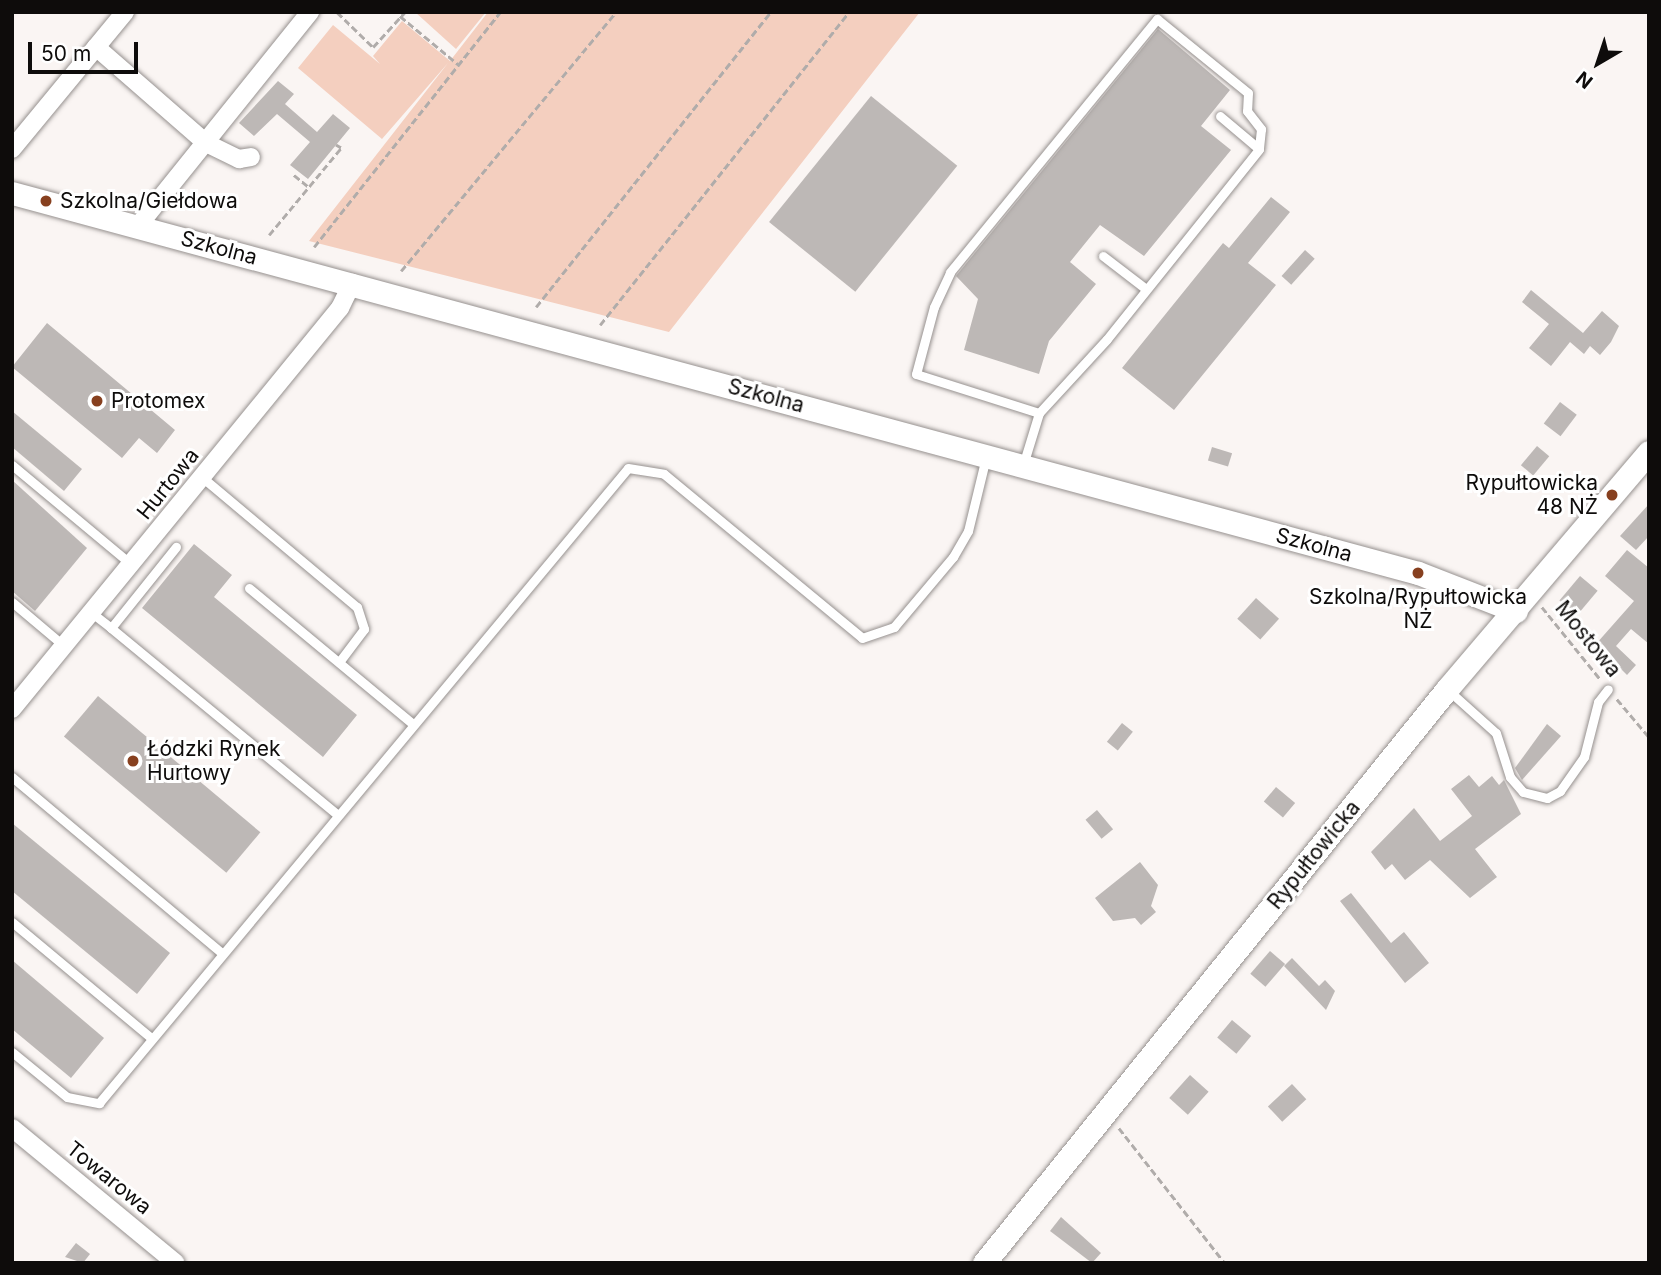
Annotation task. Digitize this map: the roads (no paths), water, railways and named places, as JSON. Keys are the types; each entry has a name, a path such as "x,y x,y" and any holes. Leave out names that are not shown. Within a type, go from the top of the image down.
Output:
{"street":[{"path":"12,149 125,12"},
{"path":"138,226 310,12"},
{"path":"96,47 206,143 239,159 251,157"},
{"name":"Szkolna","path":"12,192 1523,602"},
{"name":"Hurtowa","path":"12,709 341,308 352,284"},
{"name":"Rypułtowicka","path":"984,1263 1447,689 1649,452"},
{"name":"Towarowa","path":"12,1128 156,1256 176,1263"}],"lane":[{"path":"1023,465 1039,413 1146,289 1259,149 1261,129 1247,111 1248,93 1157,19 950,272 934,307 916,374 1039,413"},
{"path":"1220,116 1259,149"},
{"path":"1103,256 1146,289"},
{"path":"12,1052 83,1105 99,1103 628,468 664,474 862,638 894,627 953,557 968,531 987,456"},
{"path":"12,464 132,565"},
{"path":"203,478 357,607 364,629 339,662"},
{"path":"111,628 176,547"},
{"path":"249,588 413,724"},
{"path":"12,602 65,646"},
{"path":"92,612 338,814"},
{"path":"1447,689 1496,733 1510,777 1523,792 1547,798 1560,791 1584,757 1598,702 1608,689"},
{"path":"12,777 222,953"},
{"path":"12,922 151,1038"}],"place":[{"name":"Szkolna/Giełdowa","path":"46,201"},
{"name":"Protomex","path":"97,401"},
{"name":"Rypułtowicka 48 NŻ","path":"1612,495"},
{"name":"Szkolna/Rypułtowicka NŻ","path":"1418,573"},
{"name":"Łódzki Rynek Hurtowy","path":"133,761"}]}
